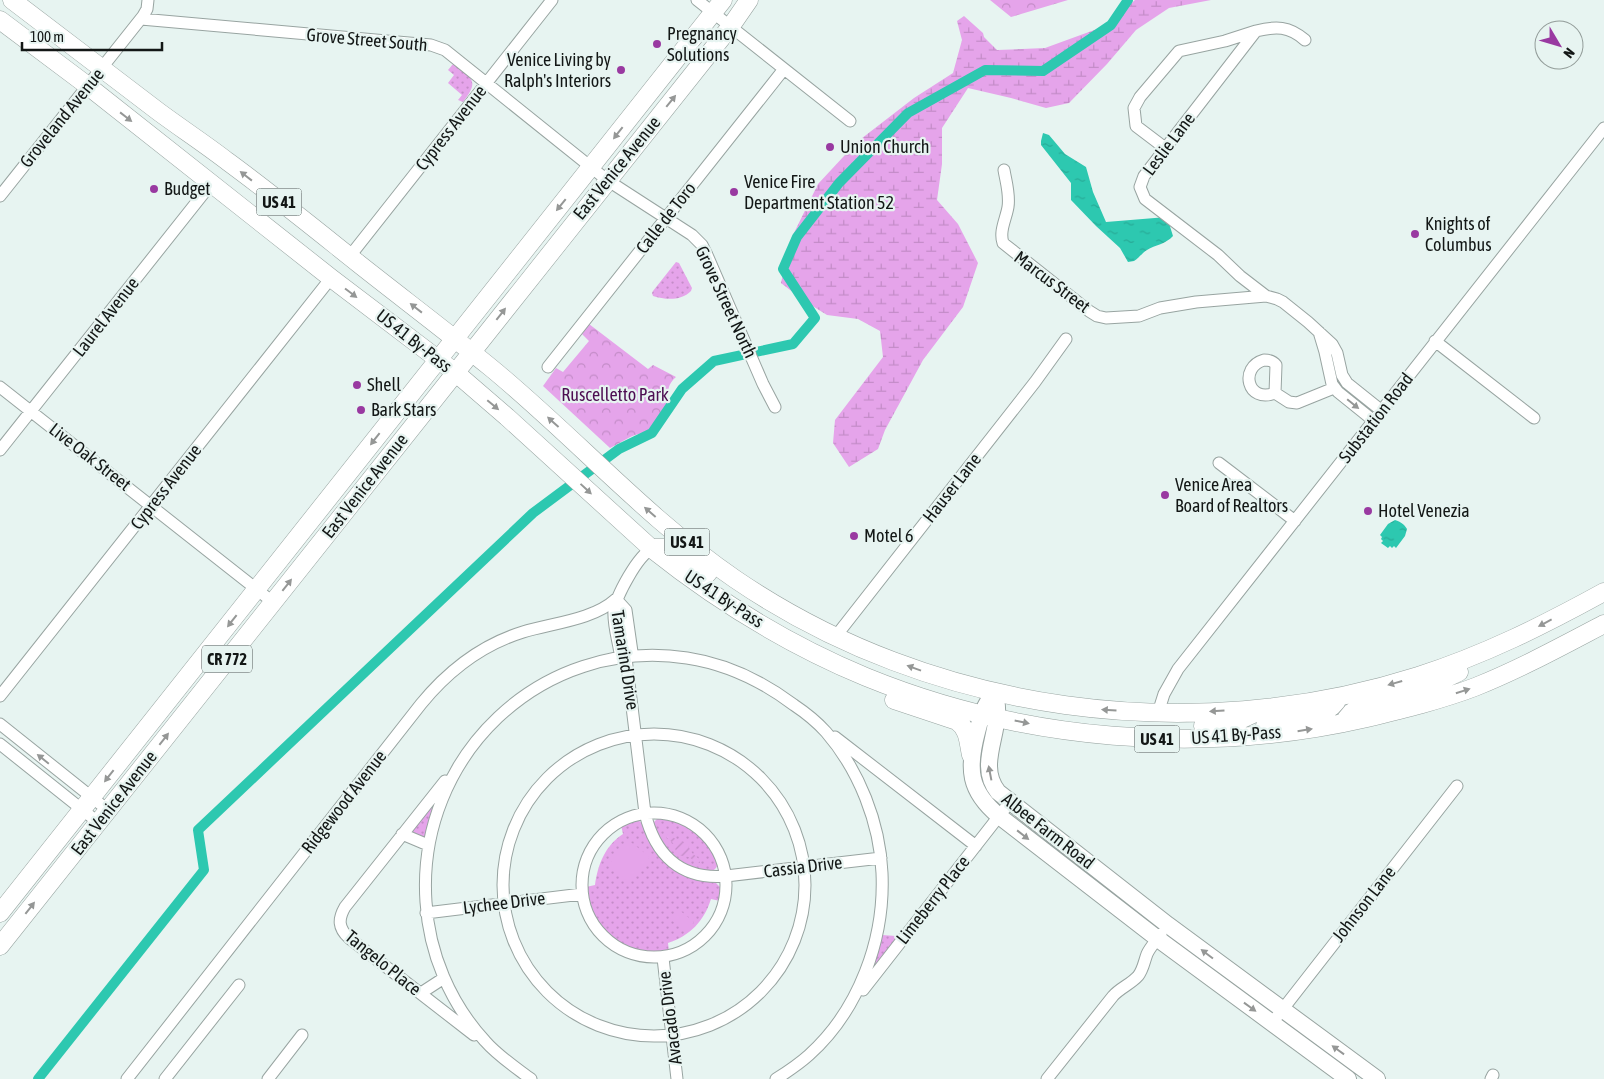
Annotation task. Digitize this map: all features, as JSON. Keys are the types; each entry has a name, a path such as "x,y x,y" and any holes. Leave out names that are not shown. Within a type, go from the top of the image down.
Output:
{"main road":[{"name":"US 41 By-Pass","path":"12,0 228,162 454,338 518,391 649,511 705,557 758,594 795,616 878,655 921,671 994,693 1103,710 1158,713 1264,708 1339,698 1417,677 1492,649 1538,628 1604,592"},
{"name":"East Venice Avenue","path":"0,946 104,817 206,685 274,603 750,0"},
{"name":"East Venice Avenue","path":"0,914 719,4"},
{"path":"0,5 81,67 91,70 102,68"},
{"name":"US 41 By-Pass","path":"0,20 88,86 331,278 456,373 571,474 652,549 688,577 734,607 814,652 892,687 990,715 1083,733 1181,739 1294,732 1395,712 1474,687 1543,656 1604,624"},
{"path":"652,549 663,548 675,551 735,589 758,594"},
{"path":"734,607 763,613 812,638 823,640 836,636"},
{"path":"1575,608 1587,633"},
{"path":"1344,723 1351,713 1359,708 1448,678 1492,649"},
{"path":"814,652 844,680 896,701 957,721 964,727 967,733 971,755"},
{"name":"Albee Farm Road","path":"994,693 984,707 990,715 989,774 996,790 1168,925 1377,1079"},
{"path":"1234,737 1270,724 1322,713 1335,705 1339,698"},
{"path":"1181,739 1192,729 1231,724 1264,708"},
{"name":"Albee Farm Road","path":"990,715 971,755 971,775 974,787 984,802 1083,882 1348,1079"},
{"path":"1083,882 1094,868"}],"street":[{"path":"142,18 147,9 148,0"},
{"name":"Cypress Avenue","path":"350,256 552,0"},
{"path":"698,0 719,4 730,26 850,121"},
{"name":"Groveland Avenue","path":"0,196 142,18"},
{"name":"Grove Street South","path":"142,18 430,45 445,50 607,180"},
{"path":"1166,148 1136,126 1134,108 1140,97 1179,51 1225,41 1270,27 1293,31 1305,40"},
{"name":"Leslie Lane","path":"1256,32 1141,181 1140,187 1145,199 1218,255 1240,276 1266,296 1283,302 1319,331 1335,349 1340,370 1347,383 1382,411"},
{"name":"Calle de Toro","path":"548,367 784,69"},
{"name":"Substation Road","path":"1158,713 1164,694 1178,668 1604,128"},
{"name":"Marcus Street","path":"1004,170 1008,189 1008,203 1002,232 1002,243 1098,316 1106,318 1138,316 1160,308 1196,302 1266,296"},
{"name":"Grove Street North","path":"607,180 692,235 702,245 775,407"},
{"name":"Laurel Avenue","path":"0,450 211,184"},
{"name":"Cypress Avenue","path":"0,696 331,278"},
{"path":"1319,331 1334,388 1374,421"},
{"name":"Hauser Lane","path":"836,636 1031,387 1066,339"},
{"path":"1435,341 1534,418"},
{"name":"Live Oak Street","path":"0,387 274,603"},
{"path":"1275,393 1289,402 1297,403 1334,388"},
{"path":"1219,463 1295,521"},
{"name":"Tamarind Drive","path":"652,549 646,552 639,560 616,599 614,613 620,653 626,658 645,813 649,829 656,843 673,862 697,874 710,877 726,876"},
{"name":"Ridgewood Avenue","path":"127,1079 421,704 444,678 470,657 502,640 591,614 616,599"},
{"path":"531,1079 486,1042 468,1020 444,978 431,941 426,913 425,878 428,845 441,799 461,760 490,724 513,704 547,682 576,670 607,661 646,656 676,657 721,666 738,672 769,688 816,722 832,740 856,779 876,828 881,858 882,893 875,942 863,978 840,1019 792,1079"},
{"name":"Limeberry Place","path":"816,722 976,846 840,1019"},
{"path":"0,724 87,804"},
{"path":"636,736 669,736 699,742 728,754 746,766 763,781 782,807 796,837 803,867 803,897 798,926 788,953 772,978 752,1000 728,1016 701,1028 672,1035 642,1036 611,1030 588,1020 558,1001 543,987 525,962 509,927 504,903 504,869 508,845 521,813 536,791 560,767 586,751 612,740 636,736"},
{"path":"0,744 104,817"},
{"name":"Tangelo Place","path":"461,760 345,906 340,918 340,925 343,932 349,938 496,1052"},
{"name":"Johnson Lane","path":"1272,1023 1457,786"},
{"path":"976,846 1010,802"},
{"path":"645,813 674,815 698,829 716,848 726,876 723,905 711,929 686,950 663,958 635,955 610,943 599,933 591,921 585,908 582,894 583,873 593,846 601,836 618,822 645,813"},
{"path":"402,834 428,845"},
{"name":"Cassia Drive","path":"726,876 881,858"},
{"name":"Lychee Drive","path":"426,913 582,894"},
{"path":"1047,1079 1118,990 1138,976 1149,951 1168,925"},
{"name":"Avacado Drive","path":"663,958 677,1079"},
{"path":"421,993 444,978"},
{"path":"165,1079 238,985"},
{"path":"268,1079 302,1035"},
{"path":"776,1079 802,1061 818,1046"}],"green space":[{"path":"990,0 1068,0 1011,17"},
{"path":"1135,0 1211,0 1169,8 1136,30 1107,64 1069,103 1046,108 968,88 942,128 942,164 937,200 958,224 978,263 963,307 923,360 885,430 878,449 849,467 833,443 835,420 883,357 880,331 858,319 827,315 781,283 791,239 818,184 857,142 914,98 953,73 962,40 957,21 964,16 983,33 984,37 997,50 1045,48 1108,25"},
{"path":"453,64 472,80 471,89 463,102 458,100 462,95 448,83 454,75 448,70"},
{"path":"676,262 679,263 692,288 691,291 683,297 673,299 653,296 653,291"},
{"name":"Ruscelletto Park","path":"589,324 648,369 653,365 676,377 671,382 669,388 667,412 662,423 650,431 632,436 610,448 543,386 556,368 563,372 589,341 582,334"},
{"path":"432,804 434,807 425,838 411,833 411,829"},
{"path":"664,817 682,822 707,843 717,857 718,864 715,869 710,872 695,869 666,850 659,840 653,823 657,819"},
{"path":"635,820 644,825 652,844 709,881 716,883 721,888 720,901 711,899 695,927 683,936 668,943 669,952 653,953 638,951 612,939 594,917 589,903 586,887 595,885 603,856 611,844 623,834 621,825"},
{"path":"668,834 687,844 692,853 700,860 700,863 689,857 677,855 674,844 666,837"},
{"path":"628,840 650,857 630,883 608,866"},
{"path":"678,909 694,922 687,932 670,919"},
{"path":"882,935 896,936 898,938 871,972"}],"water":[{"path":"1043,133 1049,135 1065,154 1086,167 1093,192 1106,222 1167,217 1173,236 1167,241 1147,250 1134,261 1128,262 1120,248 1071,200 1071,183 1041,145"},
{"path":"1395,520 1402,523 1407,529 1405,536 1396,548 1390,546 1388,548 1381,543 1383,541 1380,535 1388,524"}],"waterway":[{"path":"38,1079 204,870 198,830 533,513 619,449 652,433 682,389 714,361 793,344 815,318 783,269 797,237 839,183 908,113 985,70 1043,71 1111,25 1128,0"}],"place":[{"name":"Pregnancy Solutions","path":"657,44"},
{"name":"Venice Living by Ralph's Interiors","path":"621,70"},
{"name":"Union Church","path":"830,147"},
{"name":"Budget","path":"154,189"},
{"name":"Venice Fire Department Station 52","path":"734,192"},
{"name":"Knights of Columbus","path":"1415,234"},
{"name":"Shell","path":"357,385"},
{"name":"Bark Stars","path":"361,410"},
{"name":"Venice Area Board of Realtors","path":"1165,495"},
{"name":"Hotel Venezia","path":"1368,511"},
{"name":"Motel 6","path":"854,536"}]}
